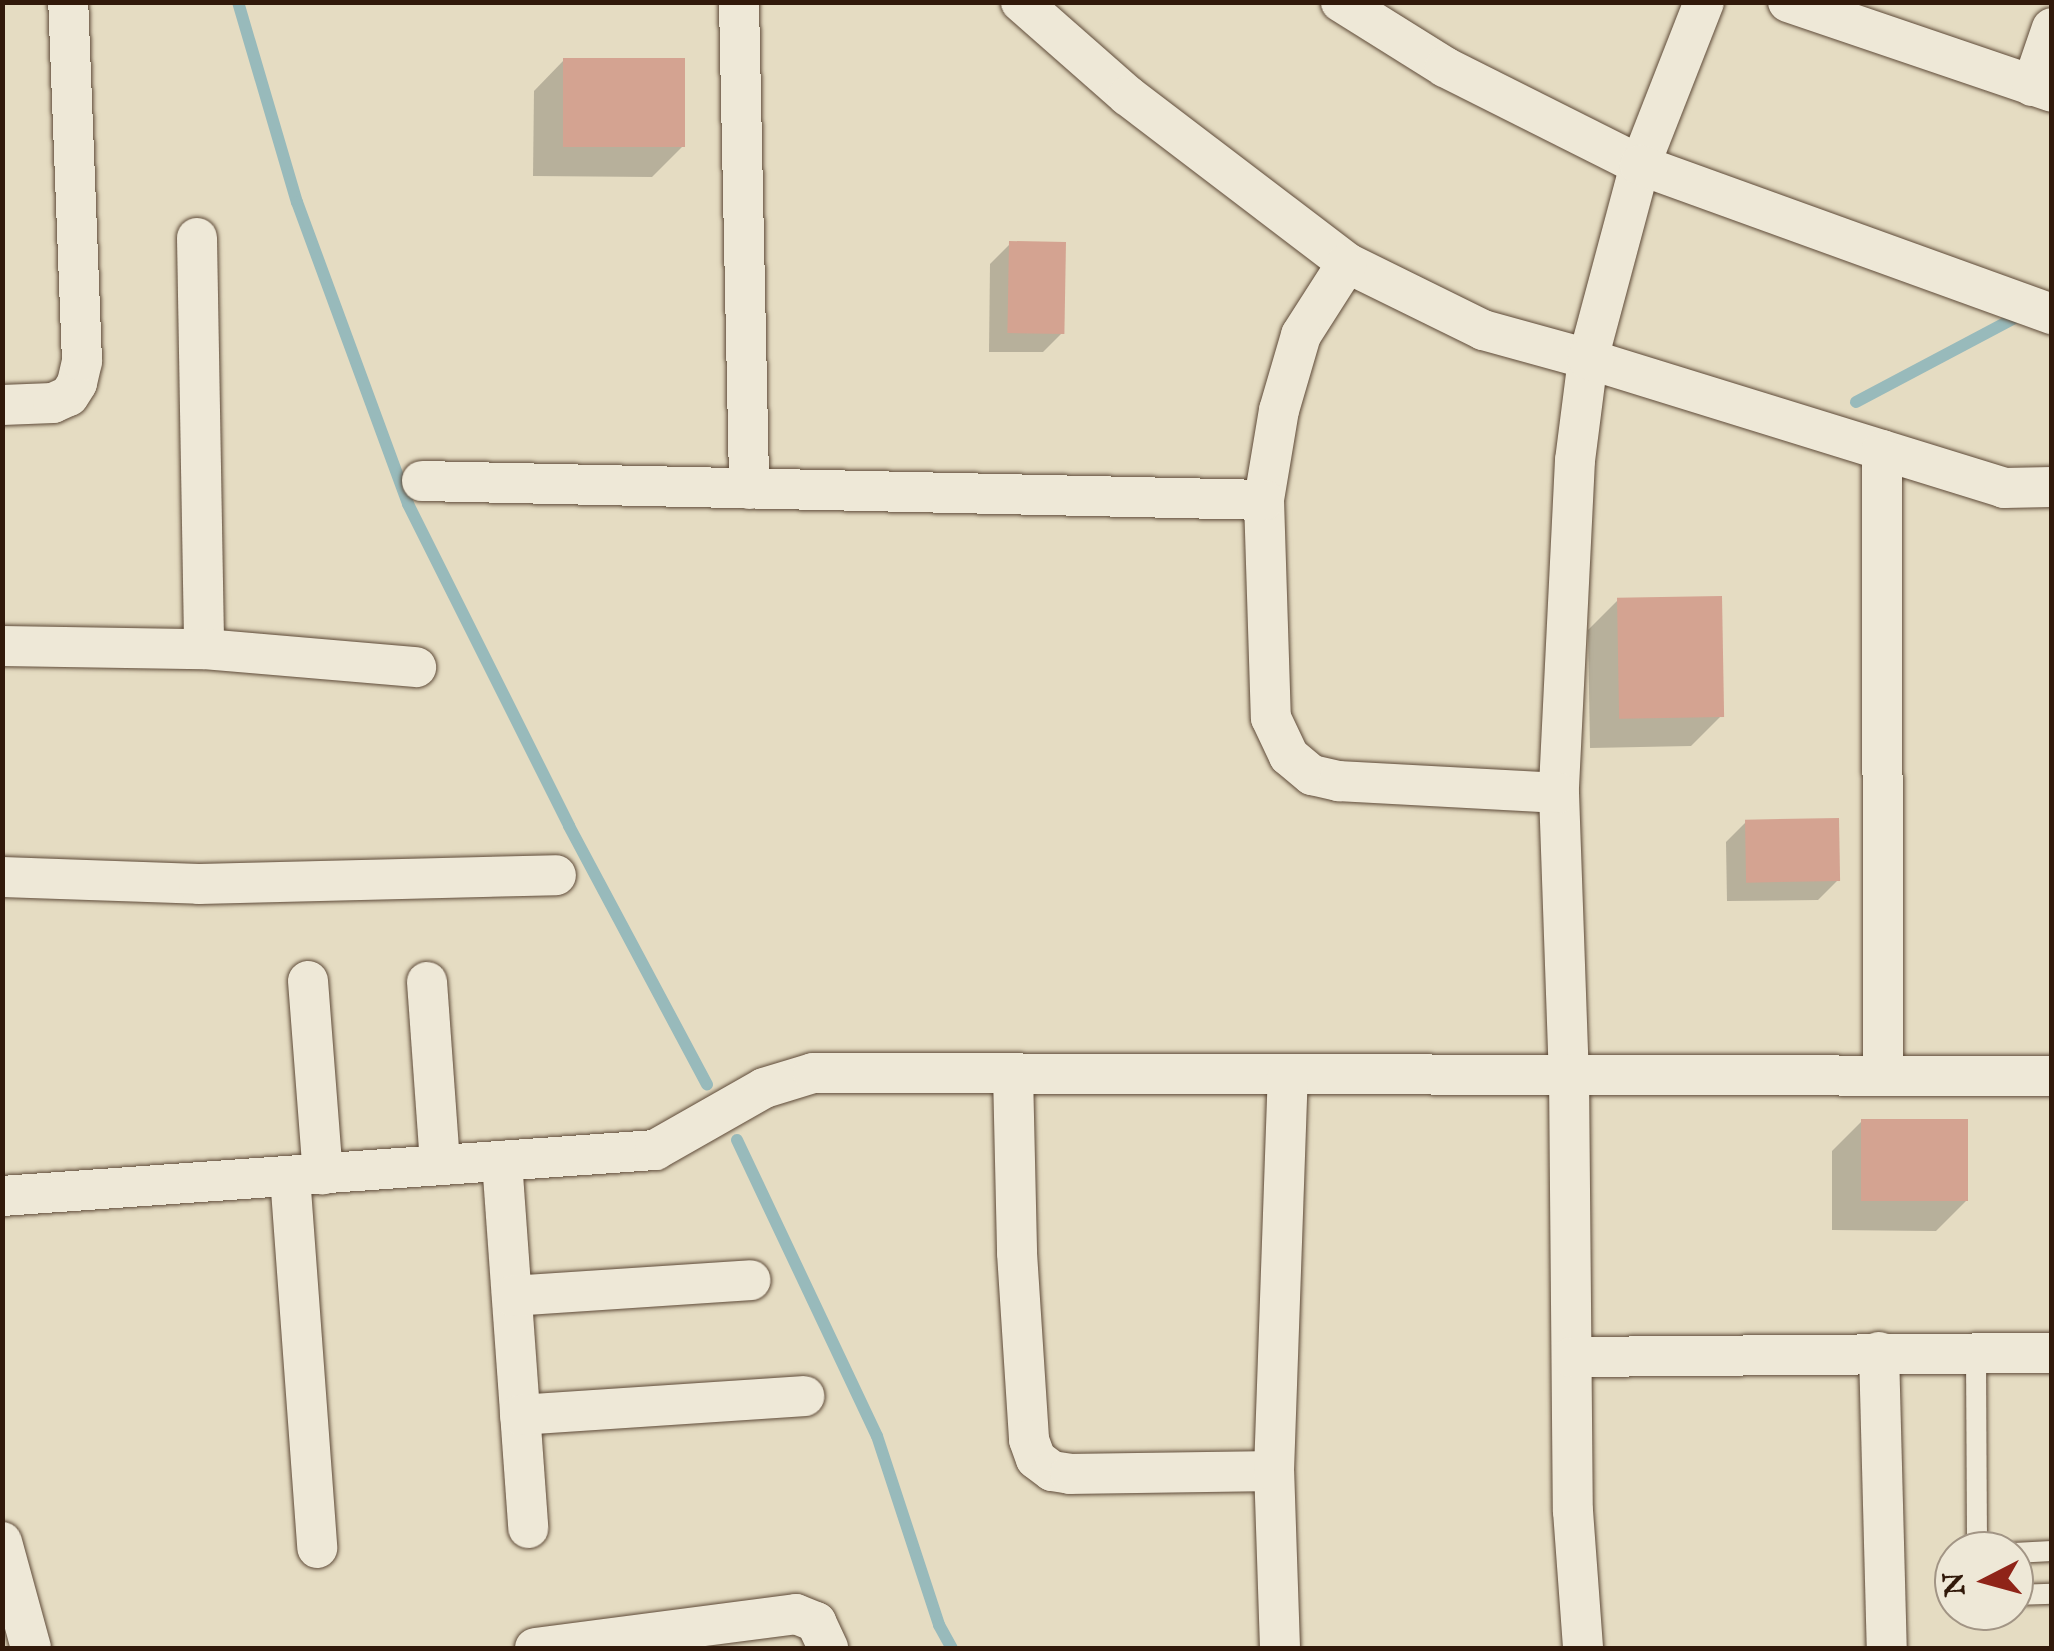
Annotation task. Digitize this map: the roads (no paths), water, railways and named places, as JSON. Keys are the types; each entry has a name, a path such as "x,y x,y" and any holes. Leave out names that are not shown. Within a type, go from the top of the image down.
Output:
{"street":[{"path":"2,404 53,403 68,396 77,383 82,361 68,2"},
{"path":"739,2 749,489"},
{"path":"1021,2 1128,96 1346,263 1483,330 2004,488 2052,487"},
{"path":"1341,2 1446,67 1640,165 2052,314"},
{"path":"1583,1648 1573,1511 1569,1074 1558,793 1575,460 1588,359 1640,165 1704,2"},
{"path":"1788,2 2042,89 2052,28"},
{"path":"197,238 204,649"},
{"path":"1346,263 1301,335 1279,410 1264,500 1271,718 1289,756 1312,775 1339,781 1558,793"},
{"path":"1882,450 1883,1076"},
{"path":"422,481 1264,500"},
{"path":"2,646 204,649 416,667"},
{"path":"2,877 198,884 556,875"},
{"path":"308,981 307,1175 317,1548"},
{"path":"427,982 440,1165"},
{"path":"1012,1073 1016,1253 1029,1440 1036,1459 1052,1471 1070,1474 1274,1471"},
{"path":"2,1196 655,1150 788,1078 813,1074 2052,1076"},
{"path":"1280,1648 1274,1471 1288,1074"},
{"path":"502,1161 528,1528"},
{"path":"512,1296 750,1280"},
{"path":"1879,1352 1886,1648"},
{"path":"1572,1357 2052,1353"},
{"path":"520,1415 804,1396"},
{"path":"2,1542 31,1648"},
{"path":"535,1648 796,1614 816,1622 828,1648"}],"lane":[{"path":"1976,1353 1978,1531"}],"waterway":[{"path":"238,2 297,202 408,504 569,826 707,1084"},
{"path":"1856,402 2022,314"},
{"path":"737,1140 877,1436 939,1625 952,1648"}]}
